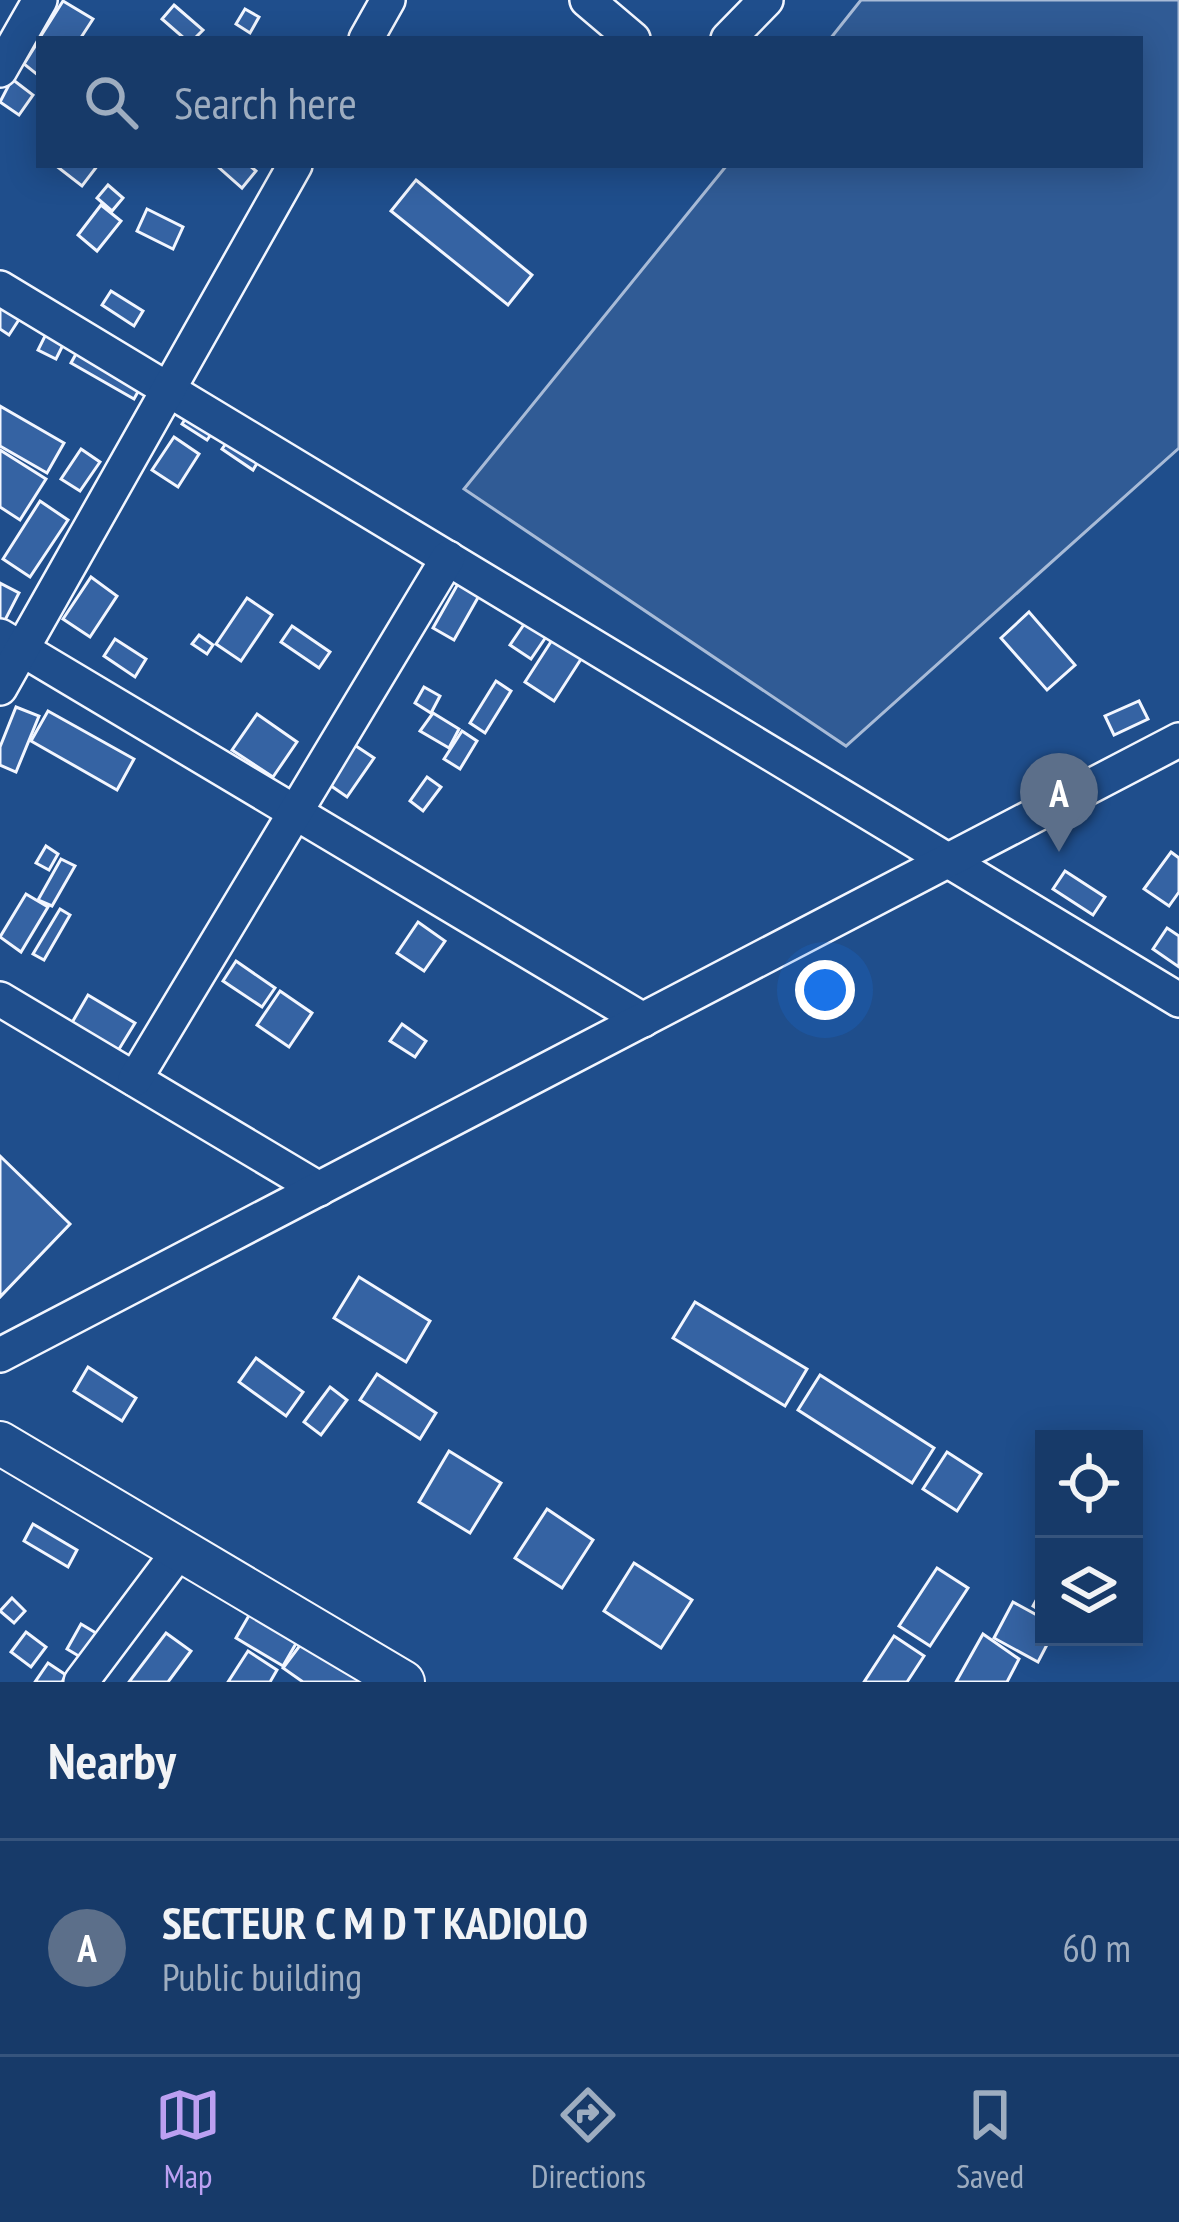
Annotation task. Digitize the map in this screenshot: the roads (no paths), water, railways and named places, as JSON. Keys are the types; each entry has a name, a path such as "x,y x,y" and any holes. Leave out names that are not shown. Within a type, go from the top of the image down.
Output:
{"main road":[{"path":"0,1442 403,1682"}],"street":[{"path":"0,70 40,0"},
{"path":"368,36 388,0"},
{"path":"586,0 629,36"},
{"path":"731,36 766,0"},
{"path":"0,688 11,642 168,389 293,168"},
{"path":"0,288 1179,1000"},
{"path":"135,1079 448,558"},
{"path":"11,642 643,1020"},
{"path":"0,1355 1179,740"},
{"path":"0,999 319,1189"},
{"path":"81,1682 180,1550"}],"place":[{"name":"SECTEUR C M D T KADIOLO","path":"1059,852"}]}
